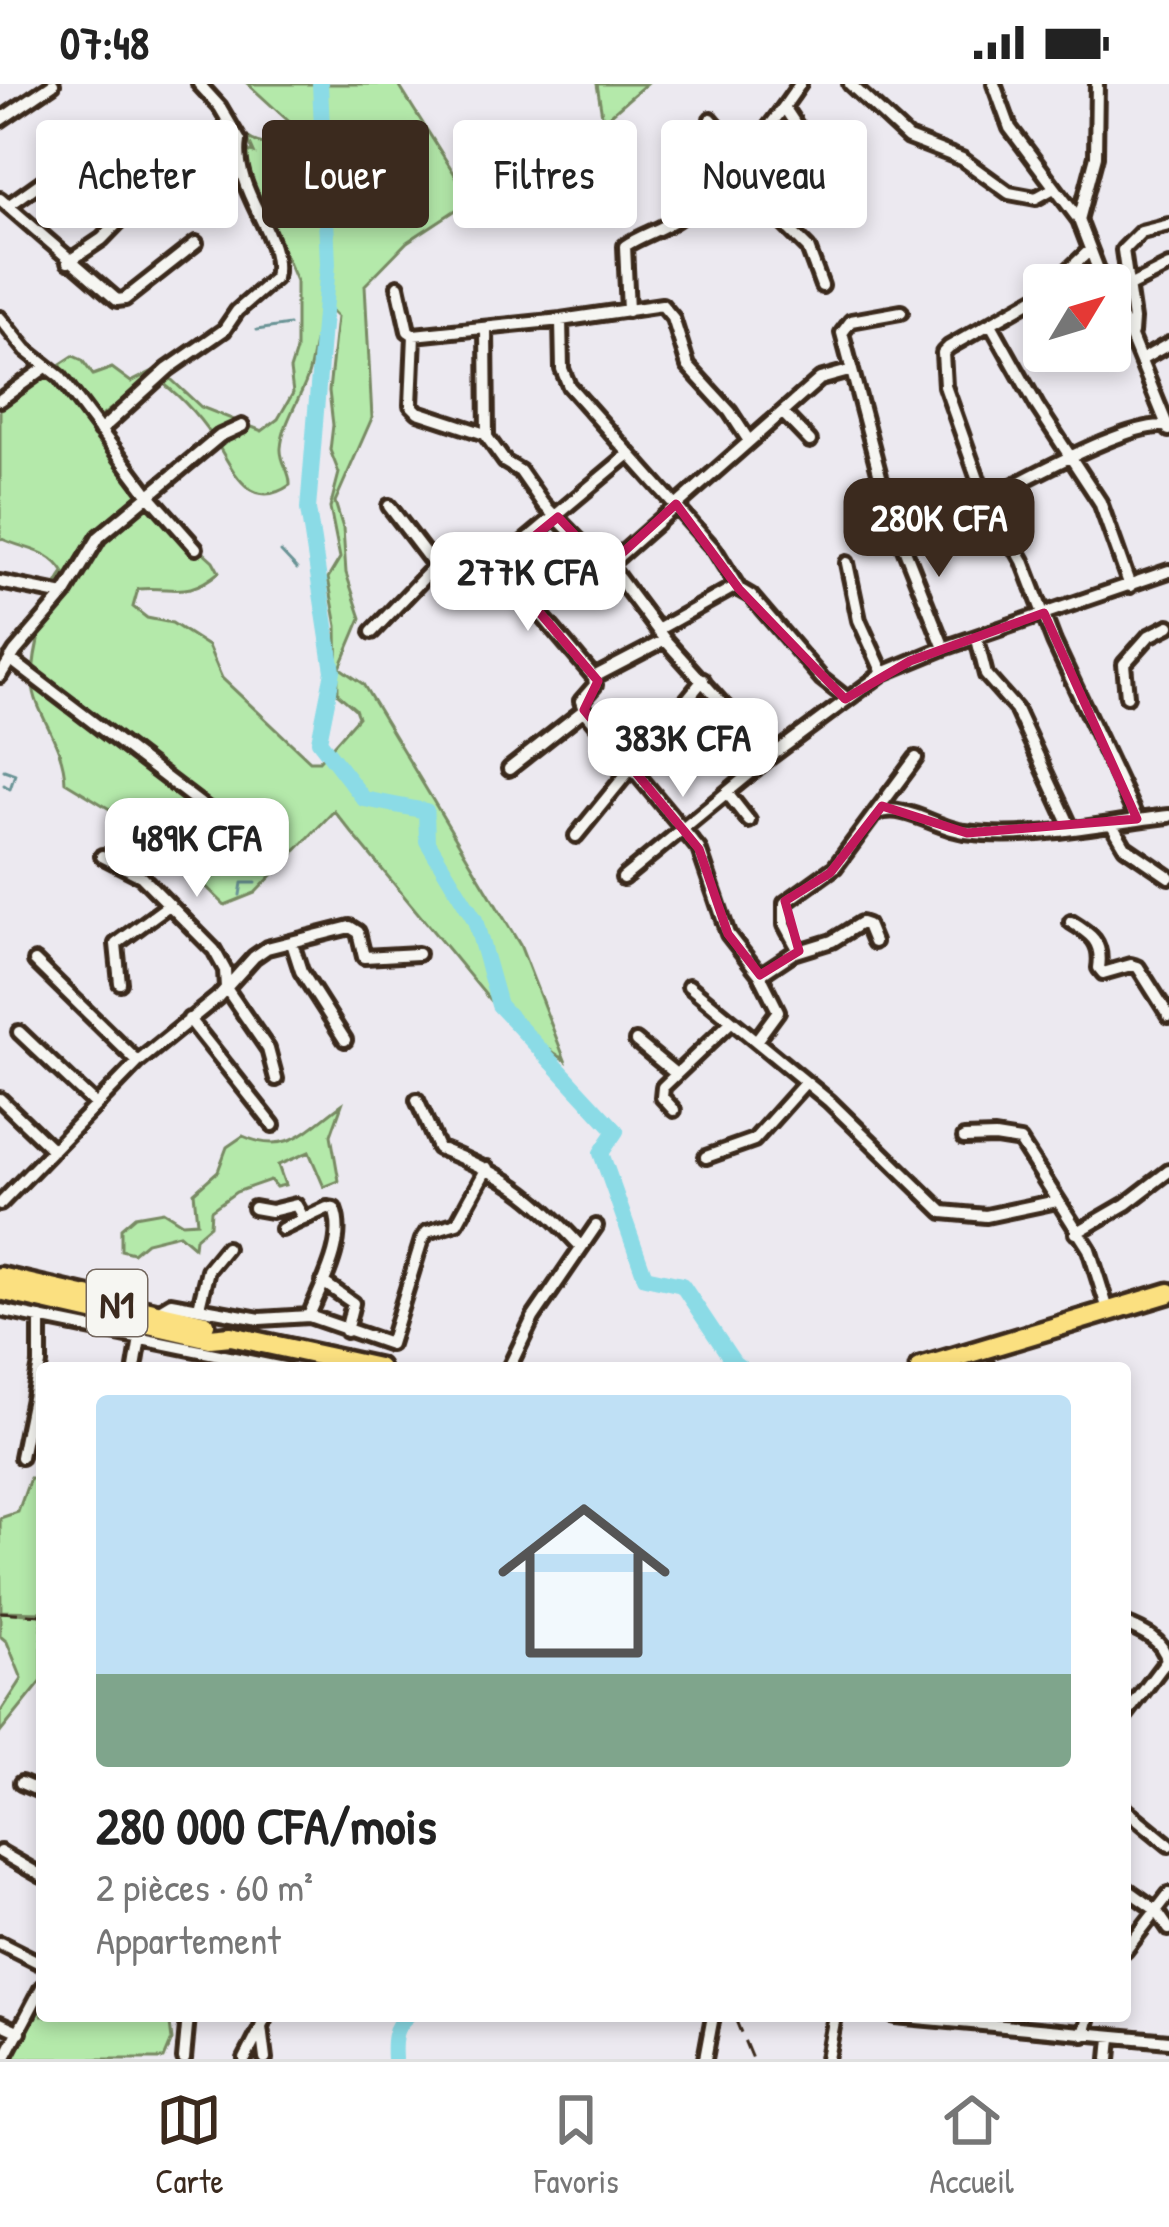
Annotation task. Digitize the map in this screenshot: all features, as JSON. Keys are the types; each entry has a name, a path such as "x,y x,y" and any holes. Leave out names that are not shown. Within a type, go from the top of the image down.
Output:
{"highway":[{"name":"N1","path":"0,1276 350,1362"},
{"name":"N1","path":"0,1290 210,1338 231,1336"},
{"path":"989,1362 1108,1312 1169,1293"}],"street":[{"path":"0,120 53,84"},
{"path":"100,431 168,369 224,330 237,310 275,278 277,260 240,175 240,141 200,84"},
{"path":"773,120 800,84"},
{"path":"850,84 908,138 962,159 1009,193 1036,198 1054,188"},
{"path":"994,84 1010,128 1079,220 1096,264"},
{"path":"1079,220 1096,156 1097,84"},
{"path":"784,107 793,120"},
{"path":"68,262 102,239 134,206 240,141"},
{"path":"36,182 4,202 68,262 121,301 196,243"},
{"path":"1122,264 1126,244 1141,232 1169,225"},
{"path":"628,311 625,246 661,228"},
{"path":"788,228 808,248 822,286"},
{"path":"1075,264 1090,250"},
{"path":"1131,285 1169,266"},
{"path":"398,286 408,331 414,335 662,304 668,308 688,366 730,412 748,441"},
{"path":"1023,306 943,353 945,386 986,499 1023,561 1054,642 1137,819"},
{"path":"895,527 986,499 1148,427 1169,428 1131,337 1131,308"},
{"path":"901,312 846,323 842,333 895,527 944,648"},
{"path":"0,318 60,376 148,494 196,548"},
{"path":"561,320 562,373 591,414 715,550 736,586 751,596 812,667 846,698"},
{"path":"992,326 1106,514 1130,586"},
{"path":"486,328 485,434 543,503 597,559 609,565 622,588 770,757"},
{"path":"414,335 411,405 418,412 485,434"},
{"path":"1141,360 1169,344"},
{"path":"0,400 46,367"},
{"path":"609,565 820,379 849,371"},
{"path":"784,414 810,441"},
{"path":"0,676 64,595 99,537 220,436 242,426"},
{"path":"389,506 454,591 462,594 629,454"},
{"path":"847,563 859,620 883,673"},
{"path":"372,632 436,565"},
{"path":"499,565 591,676 595,685 581,701 584,710 703,856 728,934 760,975 778,1011 756,1041"},
{"path":"623,878 770,757 883,673 1169,571"},
{"path":"0,582 64,595"},
{"path":"591,676 736,586"},
{"path":"1126,696 1124,664 1149,637 1169,626"},
{"path":"977,639 986,675 1016,709 1071,828"},
{"path":"10,659 228,825"},
{"path":"576,836 703,680"},
{"path":"509,769 584,710"},
{"path":"799,951 784,925 785,903 830,873 916,758"},
{"path":"727,794 749,820"},
{"path":"876,814 890,808 967,833 1112,825 1169,816"},
{"path":"1112,825 1124,847 1169,877"},
{"path":"102,856 141,876 221,962 226,988 268,1049 276,1078"},
{"path":"120,982 116,944 169,905"},
{"path":"1071,922 1093,935 1103,973 1138,967 1169,1016"},
{"path":"760,975 861,923 874,941"},
{"path":"3,1195 138,1062 226,988 260,952 350,927 358,932 364,957 418,954"},
{"path":"292,943 301,971 344,1040"},
{"path":"35,962 138,1062"},
{"path":"689,986 806,1082 943,1212 978,1217 1057,1201"},
{"path":"189,1019 273,1124"},
{"path":"674,1110 661,1090 731,1022"},
{"path":"19,1032 96,1105"},
{"path":"636,1040 676,1074"},
{"path":"706,1157 754,1140 806,1082"},
{"path":"0,1099 52,1150"},
{"path":"417,1100 438,1148 487,1168 532,1195 581,1247"},
{"path":"964,1138 994,1136 1020,1141 1089,1249 1108,1312"},
{"path":"156,1312 171,1303 260,1319 309,1316 386,1345 393,1342 422,1240 427,1232 457,1223 487,1168"},
{"path":"1076,1233 1126,1204 1169,1171"},
{"path":"254,1208 271,1211 296,1205 304,1219"},
{"path":"282,1228 330,1208 338,1216 334,1252 309,1316"},
{"path":"512,1362 526,1330 596,1226"},
{"path":"199,1307 208,1270 226,1248"},
{"path":"323,1282 353,1304 346,1331"},
{"path":"0,1310 251,1362"},
{"path":"40,1318 40,1362"},
{"path":"136,1362 140,1338"},
{"path":"22,1457 36,1385"},
{"path":"1131,1627 1163,1647 1168,1660 1131,1708"},
{"path":"21,1783 36,1789"},
{"path":"1131,1814 1169,1845"},
{"path":"0,1852 36,1873"},
{"path":"1131,1892 1156,1910 1169,1929"},
{"path":"1131,1943 1169,1894"},
{"path":"0,1943 36,1961"},
{"path":"4,2059 36,1999"},
{"path":"184,2059 187,2022"},
{"path":"245,2059 264,2022"},
{"path":"264,2022 266,2059"},
{"path":"705,2059 712,2022"},
{"path":"827,2059 835,2022"},
{"path":"955,2022 1169,2042"},
{"path":"1084,2035 1087,2022"},
{"path":"0,2023 20,2032"},
{"path":"1109,2059 1111,2038"}],"highlighted area":[{"path":"676,504 739,589 845,699 910,661 1044,613 1137,819 967,833 882,806 830,873 785,901 799,951 760,975 728,934 699,849 584,710 598,681 499,565 558,517 606,568"}],"green space":[{"path":"248,84 398,84 421,120 287,120"},
{"path":"597,84 646,84 604,120"},
{"path":"429,133 453,171 453,212 429,228"},
{"path":"247,137 261,143 262,201 238,163 238,148 254,153"},
{"path":"274,228 428,228 407,242 365,285 372,418 335,502 343,528 346,573 361,618 340,668 363,684 520,945 565,1060 507,1021 334,811 255,893 225,905 154,836 65,782 60,754 38,706 33,671 38,642 46,610 64,573 43,554 0,538 0,399 73,356 93,375 112,368 131,382 159,368 201,407 262,431 278,419 293,393 290,370 296,351 296,281","holes":["331,311 337,317 329,391 330,450 339,473 330,508 340,558 328,578 337,626 338,694 358,717 319,761 310,761 222,678 208,646 172,623 147,618 133,607 138,589 180,590 198,586 219,572 213,561 150,504 96,436 103,415 153,376 194,413 243,483 263,494 275,492 290,485 282,440 308,374 316,336"]},
{"path":"342,1104 331,1135 339,1181 324,1187 309,1152 278,1165 285,1185 276,1187 270,1180 236,1192 211,1210 210,1225 195,1238 194,1247 179,1234 146,1242 133,1253 121,1250 121,1228 135,1216 163,1211 182,1223 197,1222 194,1192 218,1171 227,1147 243,1136 285,1142"},
{"path":"30,1478 36,1478 36,1612 1,1611 0,1518 18,1512"},
{"path":"0,1612 36,1615 36,1688 0,1733 0,1713 22,1679 0,1636"},
{"path":"36,2010 36,2022 170,2022 172,2040 164,2059 10,2059"}],"waterway":[{"path":"320,84 328,264 308,509 333,671 319,741 364,799 426,811 427,841 475,920 499,1005 616,1131 601,1153 645,1277 682,1285 733,1362"},
{"path":"257,330 289,325"},
{"path":"281,552 297,569"},
{"path":"4,770 15,774 10,789 4,785"},
{"path":"240,895 242,883 256,883"},
{"path":"394,2059 401,2022"}],"railway":[{"path":"0,1612 36,1615"},
{"path":"737,2022 752,2059"}]}
